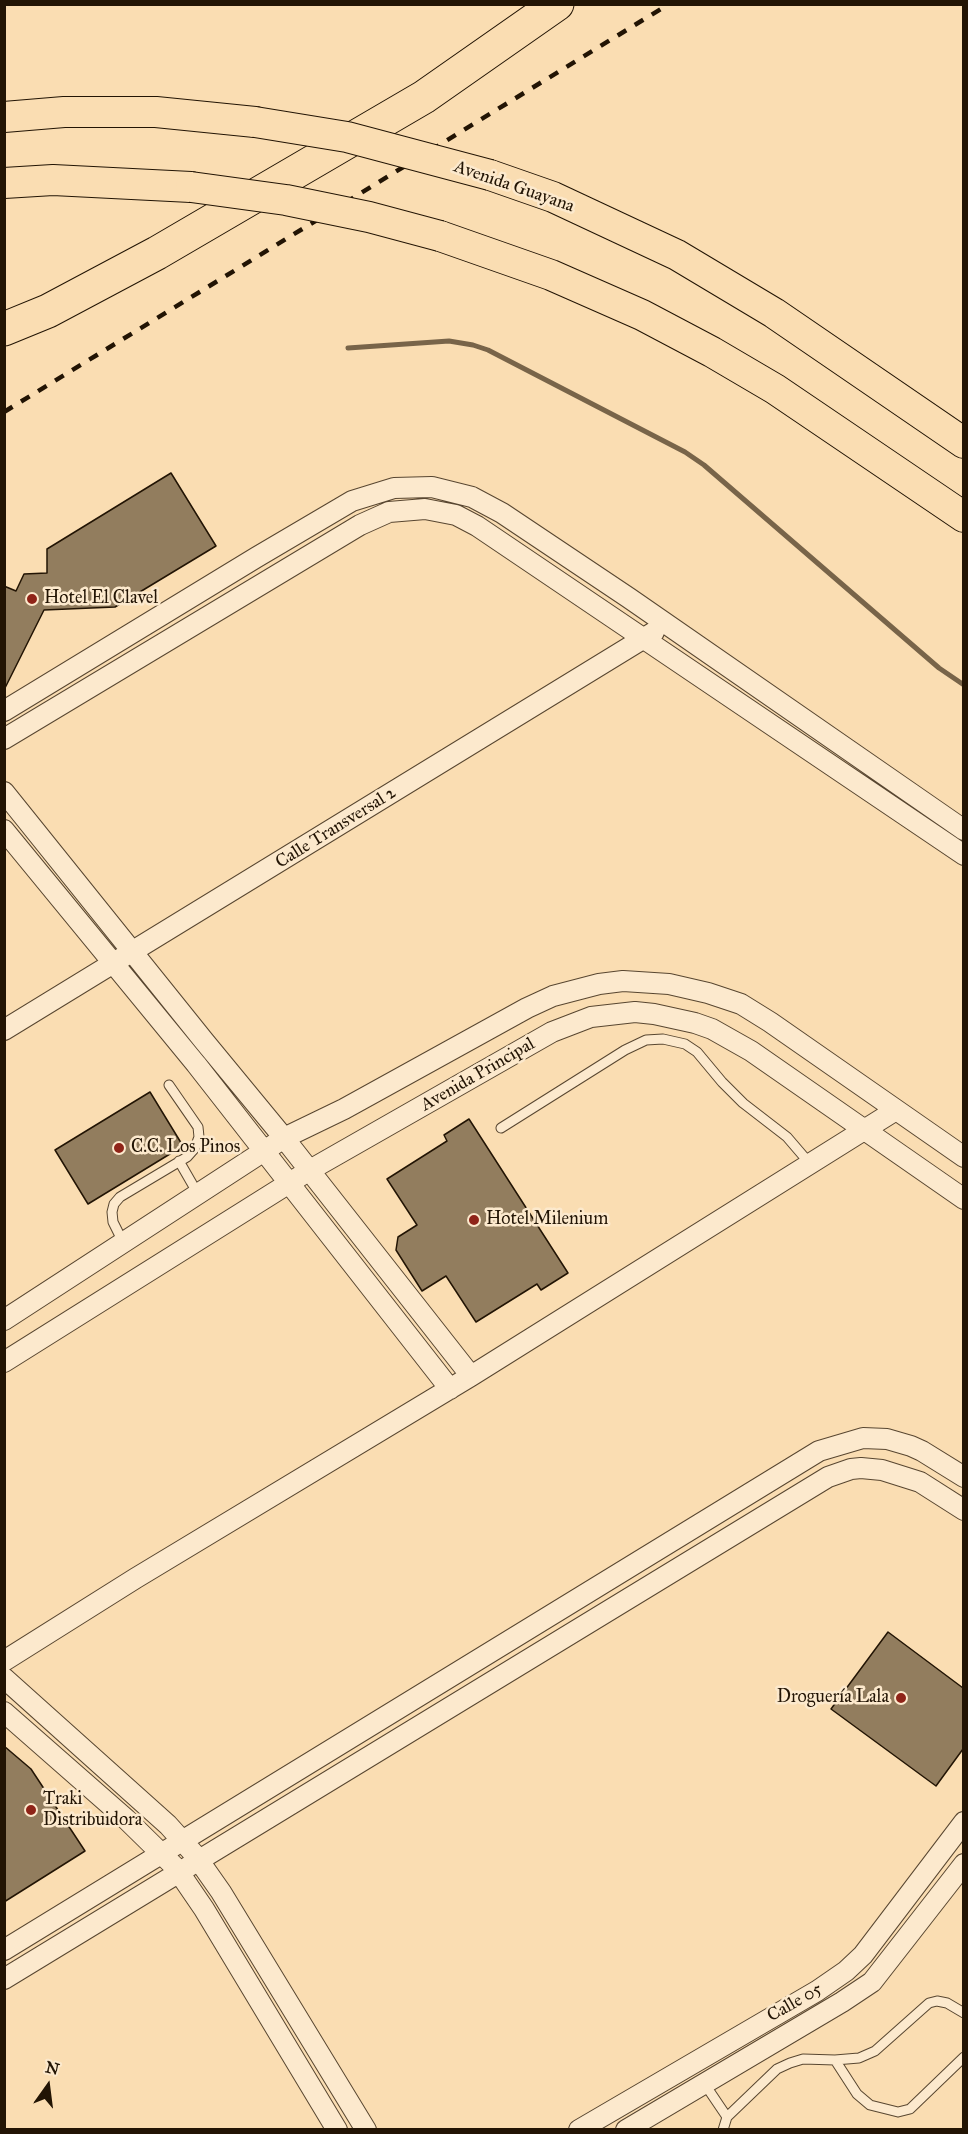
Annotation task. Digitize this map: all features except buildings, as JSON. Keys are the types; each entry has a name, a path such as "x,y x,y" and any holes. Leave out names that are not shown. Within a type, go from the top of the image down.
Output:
{"highway":[{"path":"4,329 48,311 158,253 404,109 557,4"}],"main road":[{"name":"Avenida Guayana","path":"4,117 64,112 156,112 255,122 347,137 490,175 553,197 677,255 774,313 963,443"},
{"path":"4,183 53,180 191,187 286,200 369,217 440,236 552,275 642,315 775,389 963,518"}],"street":[{"path":"4,711 352,501 386,490 432,487 461,493 483,502 667,624 963,830"},
{"path":"386,490 389,512"},
{"path":"4,739 360,525 389,512 425,509 445,512 465,519 645,638 963,855"},
{"path":"257,557 272,578"},
{"name":"Calle Transversal 2","path":"4,1030 667,624"},
{"path":"82,663 97,683"},
{"path":"4,792 310,1170 471,1376"},
{"path":"4,830 266,1152 450,1389"},
{"name":"Avenida Principal","path":"4,1320 266,1152 284,1138 354,1104 553,996 576,988 623,981 669,984 741,1005 770,1022 963,1157"},
{"name":"Avenida Principal","path":"4,1362 288,1182 552,1032 591,1017 613,1013 654,1014 712,1029 751,1051 963,1199"},
{"path":"4,1661 146,1572 450,1389 897,1110"},
{"path":"4,1950 819,1451 863,1438 887,1439 911,1446 963,1477"},
{"path":"4,1979 828,1477 839,1472 861,1468 892,1472 920,1482 963,1510"},
{"path":"729,1506 742,1529"},
{"path":"620,1572 635,1595"},
{"path":"4,1678 183,1841 221,1892 366,2130"},
{"path":"4,1712 163,1854 180,1873 337,2130"},
{"name":"Calle 05","path":"579,2130 817,1991 846,1971 862,1955 963,1822"},
{"name":"Calle 05","path":"626,2130 860,1990 880,1973 963,1864"},
{"path":"817,1991 829,2009"}],"lane":[{"path":"501,1128 625,1050 646,1040 663,1039 685,1044 697,1052 743,1103 787,1137 811,1164"},
{"path":"123,1242 114,1222 112,1212 114,1204 120,1197 179,1161 195,1148 198,1127 170,1085"},
{"path":"179,1161 198,1194"},
{"path":"723,2130 727,2117 777,2069 803,2059 859,2058 875,2051 929,2003 937,2001 947,2003 963,2013"},
{"path":"835,2060 857,2094 870,2105 898,2112 910,2109 963,2057"},
{"path":"704,2083 727,2117"}],"waterway":[{"path":"348,348 449,341 473,345 488,350 685,452 704,465 939,668 964,685"}],"railway":[{"path":"4,412 669,4"}],"place":[{"name":"Hotel El Clavel","path":"32,599"},
{"name":"C.C. Los Pinos","path":"119,1148"},
{"name":"Hotel Milenium","path":"474,1220"},
{"name":"Droguería Lala","path":"901,1698"},
{"name":"Traki Distribuidora","path":"31,1810"}]}
